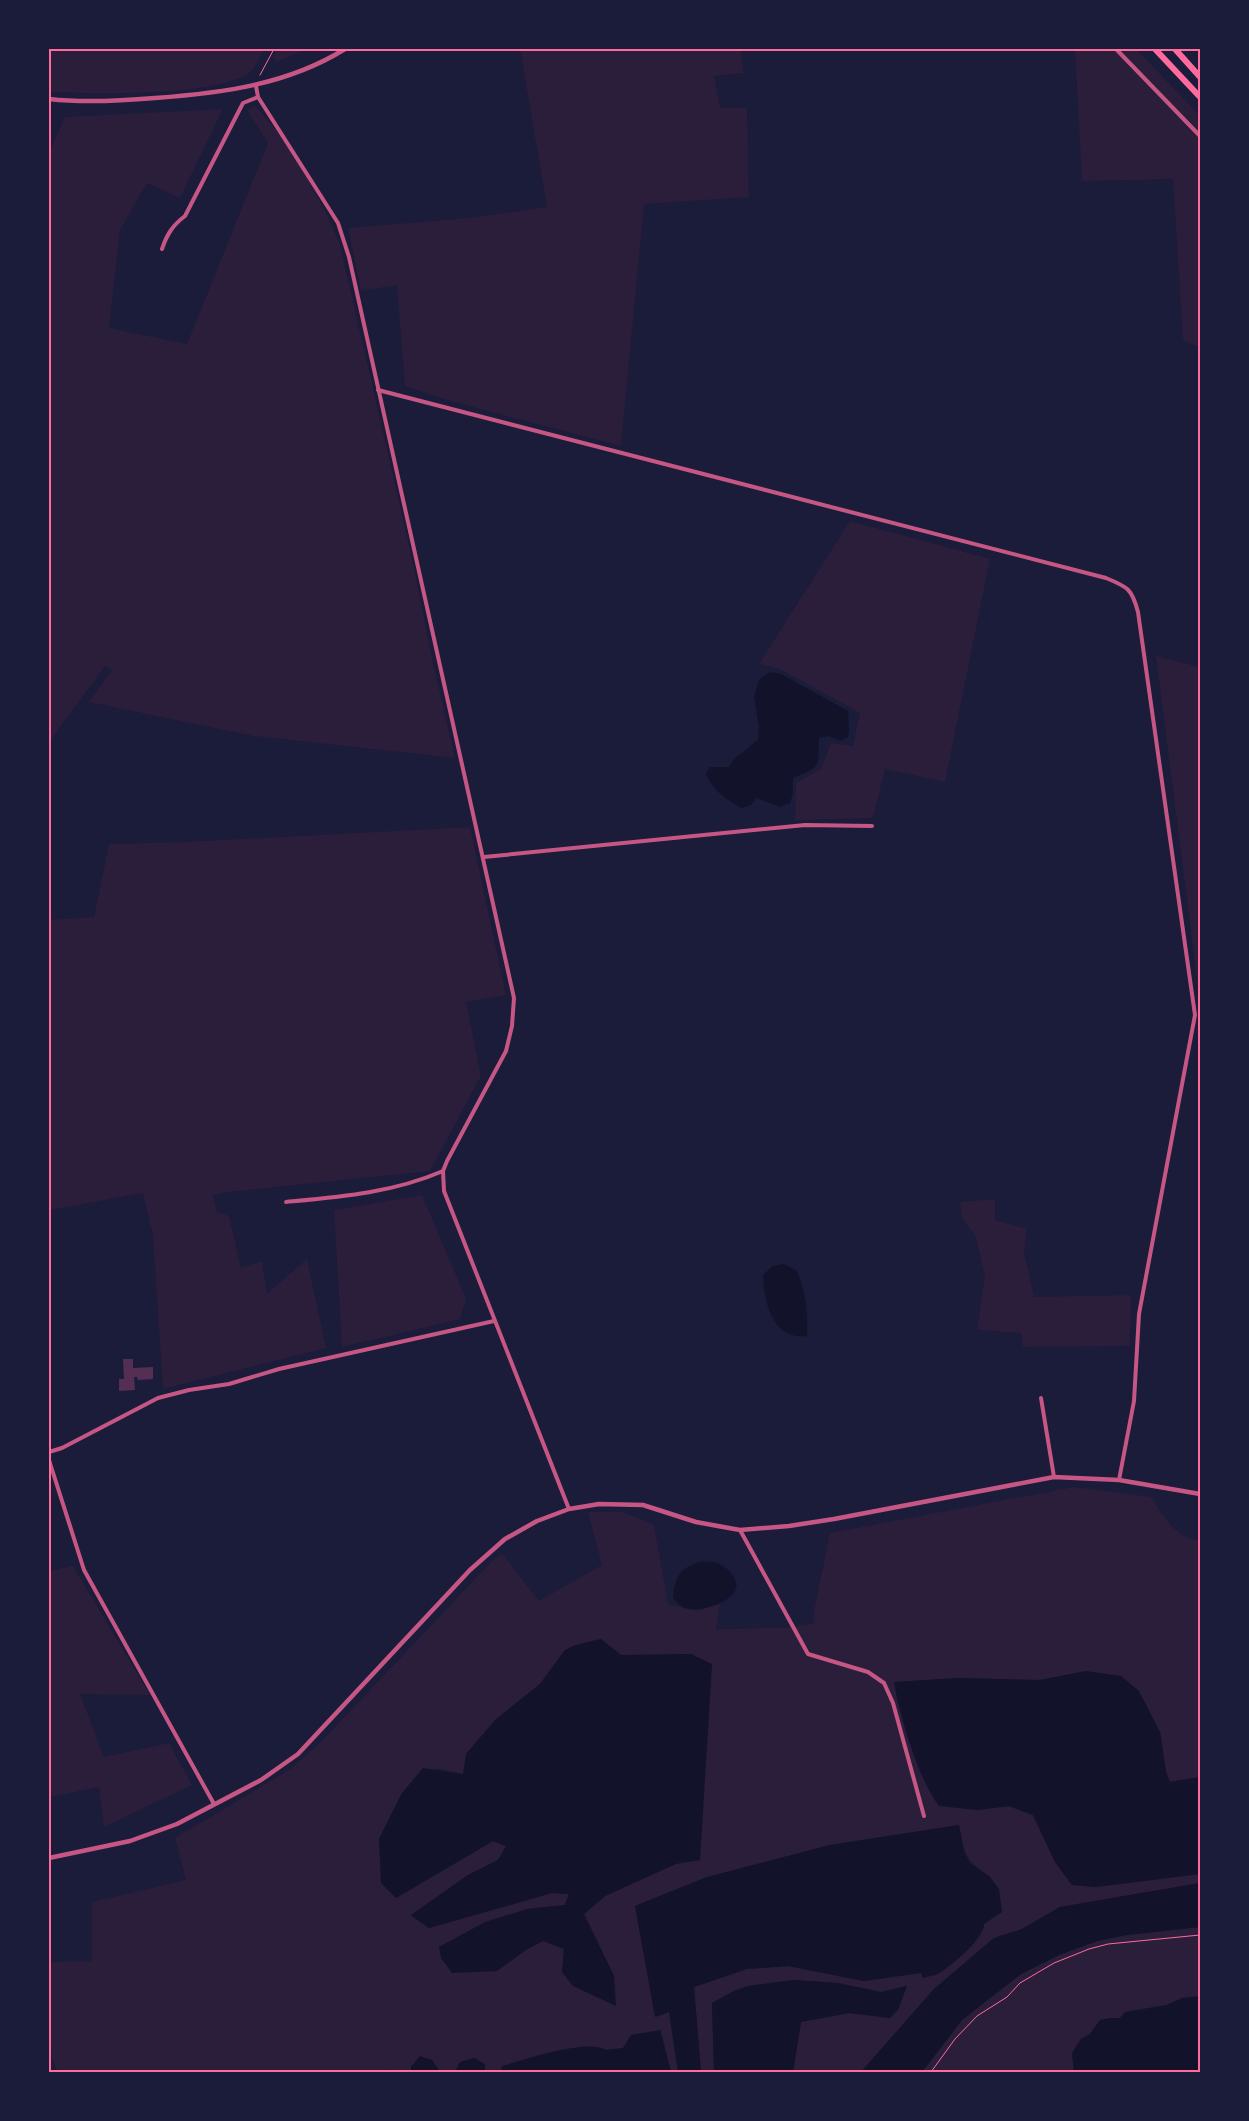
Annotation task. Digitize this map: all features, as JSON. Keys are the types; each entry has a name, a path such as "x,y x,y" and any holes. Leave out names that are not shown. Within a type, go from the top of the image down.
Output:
{"highway":[{"path":"1155,49 1200,97"},
{"path":"1175,49 1200,77"}],"street":[{"path":"49,99 71,102 115,101 194,95 256,86 301,72 345,49"},
{"path":"1116,49 1200,136"},
{"path":"256,86 258,97 338,223 349,257 484,857 514,998 512,1026 506,1051 443,1171 444,1191 569,1510"},
{"path":"162,249 166,236 175,224 185,216 243,103 258,97"},
{"path":"378,390 1096,576 1125,586 1133,594 1138,612 1195,1014 1139,1314 1134,1401 1119,1480"},
{"path":"484,857 805,824 872,826"},
{"path":"1195,1014 1200,1014"},
{"path":"286,1202 359,1195 395,1188 443,1171"},
{"path":"49,1452 62,1448 158,1398 189,1390 229,1384 279,1369 494,1321"},
{"path":"1041,1398 1054,1477"},
{"path":"49,1460 84,1570 214,1804"},
{"path":"49,1858 130,1841 177,1824 261,1780 298,1754 470,1570 506,1539 537,1521 569,1510 599,1504 643,1505 696,1522 740,1530 789,1526 834,1519 1054,1477 1119,1480 1200,1494"},
{"path":"740,1530 808,1654 868,1672 884,1683 893,1703 924,1816"}],"path":[{"path":"260,75 274,49"},
{"path":"931,2072 955,2039 977,2016 1007,1996 1020,1983 1054,1963 1089,1949 1108,1944 1200,1935"}],"shaded area":[{"path":"49,49 264,49 250,72 234,80 211,86 153,92 94,93 49,92"},
{"path":"277,49 306,49 276,62 273,57"},
{"path":"520,49 740,49 744,73 714,76 720,108 747,108 749,197 644,204 621,446 447,400 405,386 397,285 361,291 348,228 469,218 547,207"},
{"path":"1075,49 1136,49 1200,116 1200,348 1183,340 1173,179 1082,181"},
{"path":"255,106 279,134 303,171 325,210 340,245 411,554 455,758 253,736 89,702 112,670 105,666 49,742 49,152 65,117 223,109 180,198 147,183 120,230 109,328 187,344 268,143 247,110"},
{"path":"850,521 990,559 945,782 885,769 873,818 795,820 796,783 821,769 831,743 853,746 860,713 780,669 759,664"},
{"path":"1156,656 1200,667 1200,995 1199,994"},
{"path":"770,672 781,674 848,711 848,737 840,741 829,736 819,738 818,761 809,771 793,778 793,793 790,803 781,807 756,798 751,805 742,808 721,794 713,786 706,774 710,767 729,767 734,759 758,740 759,727 754,697 759,680"},
{"path":"470,827 506,995 466,1002 481,1076 430,1171 213,1195 217,1212 229,1216 241,1268 262,1261 267,1294 307,1259 326,1348 163,1389 153,1236 143,1193 49,1210 49,920 94,917 109,844 186,842"},
{"path":"422,1195 466,1299 460,1319 342,1347 334,1210"},
{"path":"995,1199 995,1220 1027,1229 1024,1252 1034,1297 1131,1295 1130,1346 1023,1347 1021,1333 977,1330 985,1277 976,1237 962,1218 960,1202"},
{"path":"784,1264 797,1271 800,1279 806,1303 807,1336 795,1336 786,1332 778,1326 768,1307 763,1275 773,1266"},
{"path":"1074,1487 1152,1497 1160,1512 1177,1531 1184,1536 1200,1541 1200,1777 1170,1782 1166,1772 1160,1732 1086,1671 1040,1680 958,1678 895,1682 897,1700 920,1773 935,1801 977,1810 1009,1806 1033,1815 1055,1862 1072,1885 1096,1887 1200,1874 1200,1883 1060,1907 1022,1929 994,1938 934,1989 861,2072 793,2072 801,2022 849,2013 890,2018 906,1986 881,1992 838,1983 793,1980 748,1986 734,1991 712,2003 714,2072 701,2072 694,1987 747,1969 788,1966 864,1981 921,1973 936,1974 977,1941 983,1929 986,1915 990,1877 967,1856 959,1825 830,1845 707,1877 635,1906 656,2017 669,2012 678,2072 671,2072 661,2030 623,2048 502,2066 501,2072 485,2072 485,2064 460,2062 455,2072 440,2072 432,2060 411,2066 411,2072 389,2072 389,2069 373,2072 57,2071 49,2049 49,1962 92,1961 92,1902 186,1880 175,1838 289,1770 320,1743 493,1560 502,1553 539,1601 602,1565 588,1512 623,1512 654,1525 668,1604 698,1611 720,1602 716,1629 787,1628 815,1623 813,1616 830,1533","holes":["601,1639 621,1656 691,1654 704,1768 700,1860 676,1863 605,1896 584,1914 614,1976 562,1972 564,1949 543,1940 526,1950 527,1909 565,1905 569,1894 552,1893 429,1928 411,1916 468,1875 498,1860 507,1846 493,1841 396,1898 379,1839 402,1793 437,1768 463,1774 495,1720 540,1684 565,1650 576,1645"]},
{"path":"699,1562 715,1562 730,1571 736,1583 735,1591 726,1600 712,1606 697,1609 685,1608 673,1598 675,1585 683,1571"},
{"path":"73,1566 150,1695 80,1694 104,1757 169,1743 192,1785 104,1827 99,1787 51,1797 49,1784 49,1571"},
{"path":"601,1639 621,1655 691,1654 712,1664 700,1860 676,1864 605,1896 584,1914 614,1976 616,2006 573,1986 562,1972 564,1949 543,1941 526,1950 497,1971 452,1973 441,1958 439,1947 485,1922 527,1909 565,1905 569,1894 552,1893 429,1928 411,1915 468,1875 498,1860 506,1846 493,1841 396,1898 381,1883 379,1839 402,1793 423,1768 463,1774 466,1754 495,1720 540,1684 565,1650 576,1645"},
{"path":"1086,1671 1121,1676 1139,1691 1160,1732 1166,1772 1170,1782 1200,1777 1200,1874 1096,1887 1072,1885 1055,1862 1033,1815 1009,1806 977,1810 939,1806 931,1793 911,1747 894,1682 958,1678 1040,1680"},
{"path":"959,1825 964,1851 970,1863 990,1877 999,1889 1002,1912 984,1924 979,1937 956,1960 941,1972 923,1978 921,1973 864,1981 788,1966 747,1969 694,1987 701,2072 678,2072 669,2012 655,2017 635,1906 707,1877 830,1845"},
{"path":"1200,1883 1200,1927 1127,1935 1097,1941 1059,1955 1021,1974 962,2020 922,2072 861,2072 934,1989 994,1938 1022,1929 1060,1907"},
{"path":"1200,1927 1200,1996 1182,1998 1167,2005 1126,2012 1120,2018 1100,2020 1090,2034 1081,2039 1072,2053 1074,2072 922,2072 962,2020 1021,1974 1059,1955 1097,1941 1127,1935"},
{"path":"793,1980 838,1983 881,1992 907,1986 898,2010 890,2018 849,2013 801,2022 793,2072 714,2072 712,2003 748,1986"},
{"path":"1200,1996 1200,2072 1074,2072 1072,2053 1081,2039 1090,2034 1100,2020 1120,2018 1125,2012 1167,2005 1182,1998"},
{"path":"660,2030 671,2072 501,2072 502,2066 555,2051 585,2047 597,2047 606,2050 623,2048 631,2035"},
{"path":"420,2056 432,2060 440,2072 411,2072 411,2067"},
{"path":"474,2058 485,2064 485,2072 455,2072 460,2062"}],"building":[{"path":"123,1359 133,1359 133,1368 153,1367 153,1379 138,1380 137,1377 134,1377 135,1390 119,1391 119,1379 124,1379"}]}
